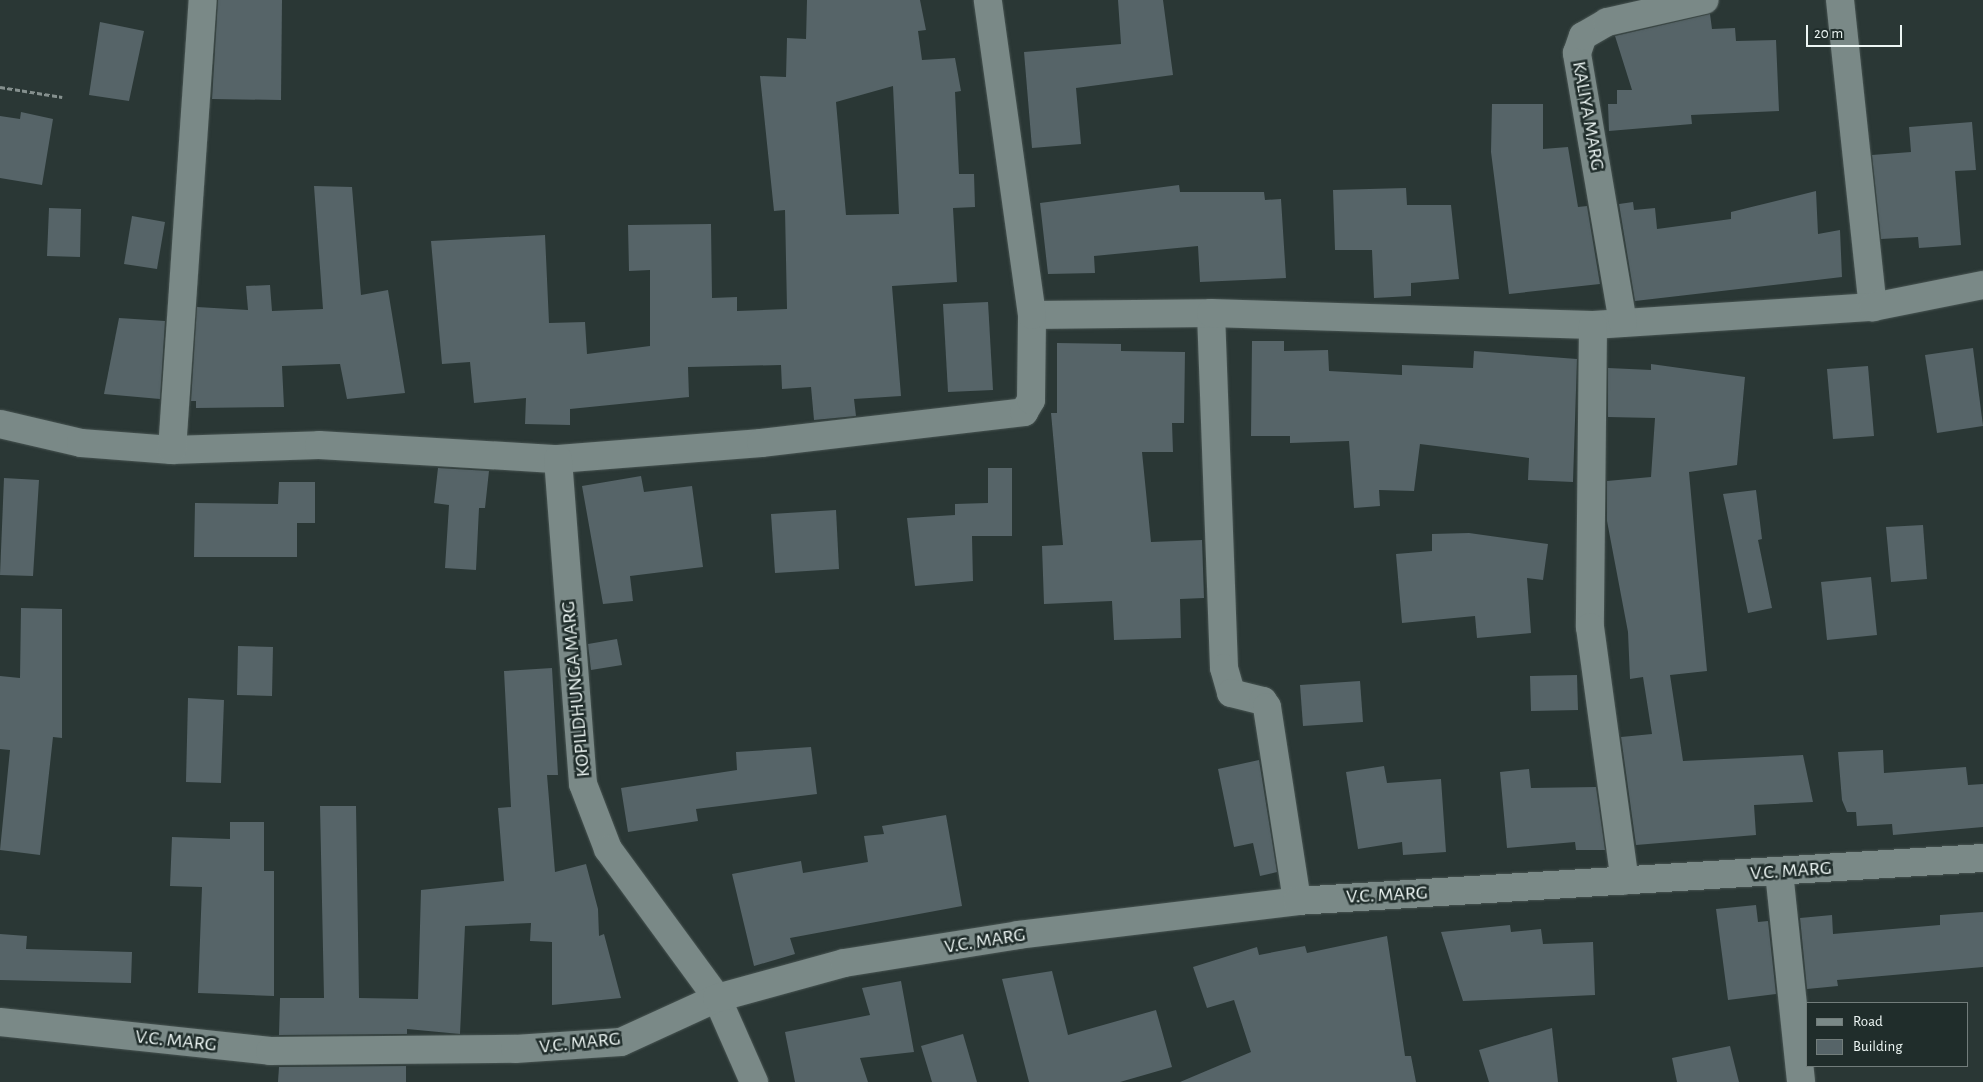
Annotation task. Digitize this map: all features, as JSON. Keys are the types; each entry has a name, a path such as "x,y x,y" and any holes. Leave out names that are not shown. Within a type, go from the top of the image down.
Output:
{"street":[{"path":"172,450 203,0"},
{"path":"0,424 80,444 172,450 319,444 558,459 761,444 1024,412 1031,400 1032,315 988,0"},
{"name":"KALIYA MARG","path":"1623,323 1576,53 1583,36 1607,22 1704,0"},
{"path":"1840,0 1873,307"},
{"path":"1032,315 1211,312 1593,325 1873,307 1983,285"},
{"path":"1211,312 1224,668 1231,693 1263,701 1267,707 1298,901"},
{"path":"1593,325 1590,627 1626,881"},
{"name":"KOPILDHUNGA MARG","path":"558,459 583,784 608,849 717,998 754,1082"},
{"name":"V.C. MARG","path":"0,1022 270,1050 514,1050 621,1042 717,998 844,963 1018,935 1298,901 1983,858"},
{"path":"1779,872 1801,1082"}],"path":[{"path":"0,87 62,97"}],"building":[{"path":"218,0 282,0 281,100 212,99"},
{"path":"807,0 920,0 926,30 918,31 922,60 955,58 961,91 955,92 959,174 974,174 975,207 953,208 957,282 892,286 901,396 854,399 856,416 814,420 811,387 782,389 781,365 688,367 689,397 570,409 570,425 525,424 526,398 474,403 470,362 442,364 431,241 545,235 549,323 585,322 587,354 650,346 650,270 629,271 628,225 711,224 712,298 737,297 737,311 787,309 785,210 774,211 760,76 786,77 787,38 806,39","holes":["893,86 899,214 846,215 836,102"]},
{"path":"1118,0 1163,0 1173,75 1076,88 1081,144 1032,148 1024,52 1121,44"},
{"path":"1710,14 1712,29 1735,28 1736,41 1776,40 1779,111 1691,115 1692,124 1609,131 1608,104 1617,104 1617,90 1632,90 1615,36"},
{"path":"100,22 144,31 129,101 89,95"},
{"path":"1492,104 1543,104 1543,149 1568,147 1578,207 1587,206 1600,284 1509,294 1491,152"},
{"path":"21,112 53,119 42,185 0,178 0,116 20,119"},
{"path":"1972,122 1976,170 1955,171 1961,245 1919,248 1918,237 1881,239 1872,155 1911,152 1909,127"},
{"path":"1179,185 1180,192 1264,192 1265,200 1281,199 1286,278 1200,282 1198,246 1094,256 1095,273 1048,274 1040,203"},
{"path":"314,186 352,187 361,295 388,290 405,393 347,399 340,364 282,366 284,407 196,408 196,401 191,401 197,307 248,310 246,286 270,285 272,311 323,309"},
{"path":"1406,188 1407,205 1451,205 1459,279 1411,283 1411,296 1374,298 1372,250 1335,250 1333,190"},
{"path":"1816,191 1818,234 1840,230 1842,277 1635,301 1619,204 1633,202 1634,210 1655,208 1657,229 1731,219 1731,212"},
{"path":"49,208 81,209 80,257 47,256"},
{"path":"132,216 165,222 157,269 124,264"},
{"path":"988,302 993,390 948,392 943,304"},
{"path":"119,318 165,321 160,399 104,394"},
{"path":"1252,341 1284,341 1284,351 1328,350 1329,371 1402,375 1402,365 1473,368 1474,351 1577,359 1573,482 1528,480 1529,458 1420,444 1414,491 1379,490 1380,506 1354,508 1349,441 1290,443 1290,436 1251,436"},
{"path":"1057,343 1121,344 1121,351 1185,352 1184,423 1172,423 1173,452 1142,452 1151,542 1202,540 1204,598 1180,599 1181,638 1114,640 1112,601 1044,604 1042,546 1063,545 1051,413 1057,413"},
{"path":"1973,348 1983,426 1937,433 1925,355"},
{"path":"1651,364 1745,377 1737,465 1689,472 1707,671 1670,675 1683,761 1803,755 1813,802 1754,805 1756,835 1636,845 1621,737 1652,734 1643,677 1630,679 1628,632 1607,521 1607,481 1651,477 1655,418 1608,417 1608,368 1651,370"},
{"path":"1868,366 1874,436 1833,439 1827,369"},
{"path":"438,468 489,471 485,508 479,508 476,570 445,568 449,505 434,503"},
{"path":"988,468 1012,468 1012,536 972,536 973,581 915,586 907,518 955,515 955,504 988,503"},
{"path":"641,476 644,492 692,486 703,567 630,576 633,601 603,604 582,486"},
{"path":"4,478 39,480 33,576 0,575"},
{"path":"279,482 315,482 315,523 297,523 297,557 194,557 195,503 278,504"},
{"path":"1756,490 1762,539 1758,540 1772,608 1748,613 1723,494"},
{"path":"836,510 839,569 775,573 771,514"},
{"path":"1923,525 1927,579 1891,582 1886,527"},
{"path":"1469,533 1548,544 1543,580 1527,578 1531,633 1477,638 1475,616 1402,623 1396,554 1432,551 1432,534"},
{"path":"1871,577 1877,635 1827,640 1821,582"},
{"path":"21,608 62,609 62,738 53,737 40,855 0,850 10,750 0,749 0,676 20,678"},
{"path":"617,639 622,665 591,670 588,644"},
{"path":"238,646 273,647 272,696 237,695"},
{"path":"552,668 558,775 547,775 555,872 586,864 598,909 599,936 604,934 621,998 552,1005 552,942 530,941 531,923 465,926 460,1034 407,1029 407,1034 279,1035 280,998 324,998 320,806 356,806 359,998 418,999 421,890 504,881 498,808 511,807 504,671"},
{"path":"1577,675 1578,710 1531,711 1530,676"},
{"path":"1360,681 1363,722 1303,726 1300,685"},
{"path":"188,698 224,700 221,783 186,782"},
{"path":"811,747 817,794 696,809 698,821 628,832 621,788 737,770 736,752"},
{"path":"1883,750 1884,773 1966,767 1968,785 1983,784 1983,827 1893,835 1892,824 1857,826 1856,812 1847,812 1842,800 1838,752"},
{"path":"1259,760 1277,872 1260,876 1253,843 1234,847 1218,769"},
{"path":"1384,766 1387,783 1441,779 1446,852 1403,855 1402,842 1358,849 1346,772"},
{"path":"1529,769 1531,788 1596,787 1605,850 1576,850 1575,842 1507,848 1500,772"},
{"path":"946,815 962,906 790,938 795,954 754,966 732,874 801,861 803,873 868,862 864,836 884,834 882,826"},
{"path":"230,822 264,822 264,871 274,871 274,996 198,993 202,887 170,886 172,837 230,839"},
{"path":"1756,905 1758,922 1768,921 1776,994 1728,1000 1716,909"},
{"path":"1983,912 1983,967 1837,980 1838,986 1807,989 1800,918 1832,915 1833,934 1940,925 1940,915"},
{"path":"1510,925 1511,932 1541,929 1543,944 1593,942 1595,995 1463,1001 1441,932"},
{"path":"0,934 27,936 26,949 132,952 131,983 0,980"},
{"path":"1387,936 1405,1056 1411,1056 1416,1082 1180,1082 1251,1052 1234,1000 1207,1008 1193,967 1257,947 1259,955 1305,946 1307,953"},
{"path":"1052,971 1068,1035 1156,1010 1172,1067 1120,1082 1029,1082 1002,979"},
{"path":"901,981 914,1052 860,1058 868,1082 795,1082 785,1032 870,1015 862,988"},
{"path":"1552,1028 1558,1082 1489,1082 1479,1050"},
{"path":"963,1034 977,1082 932,1082 921,1046"},
{"path":"1730,1046 1739,1082 1677,1082 1672,1058"},
{"path":"406,1066 406,1082 278,1082 279,1067"}]}
